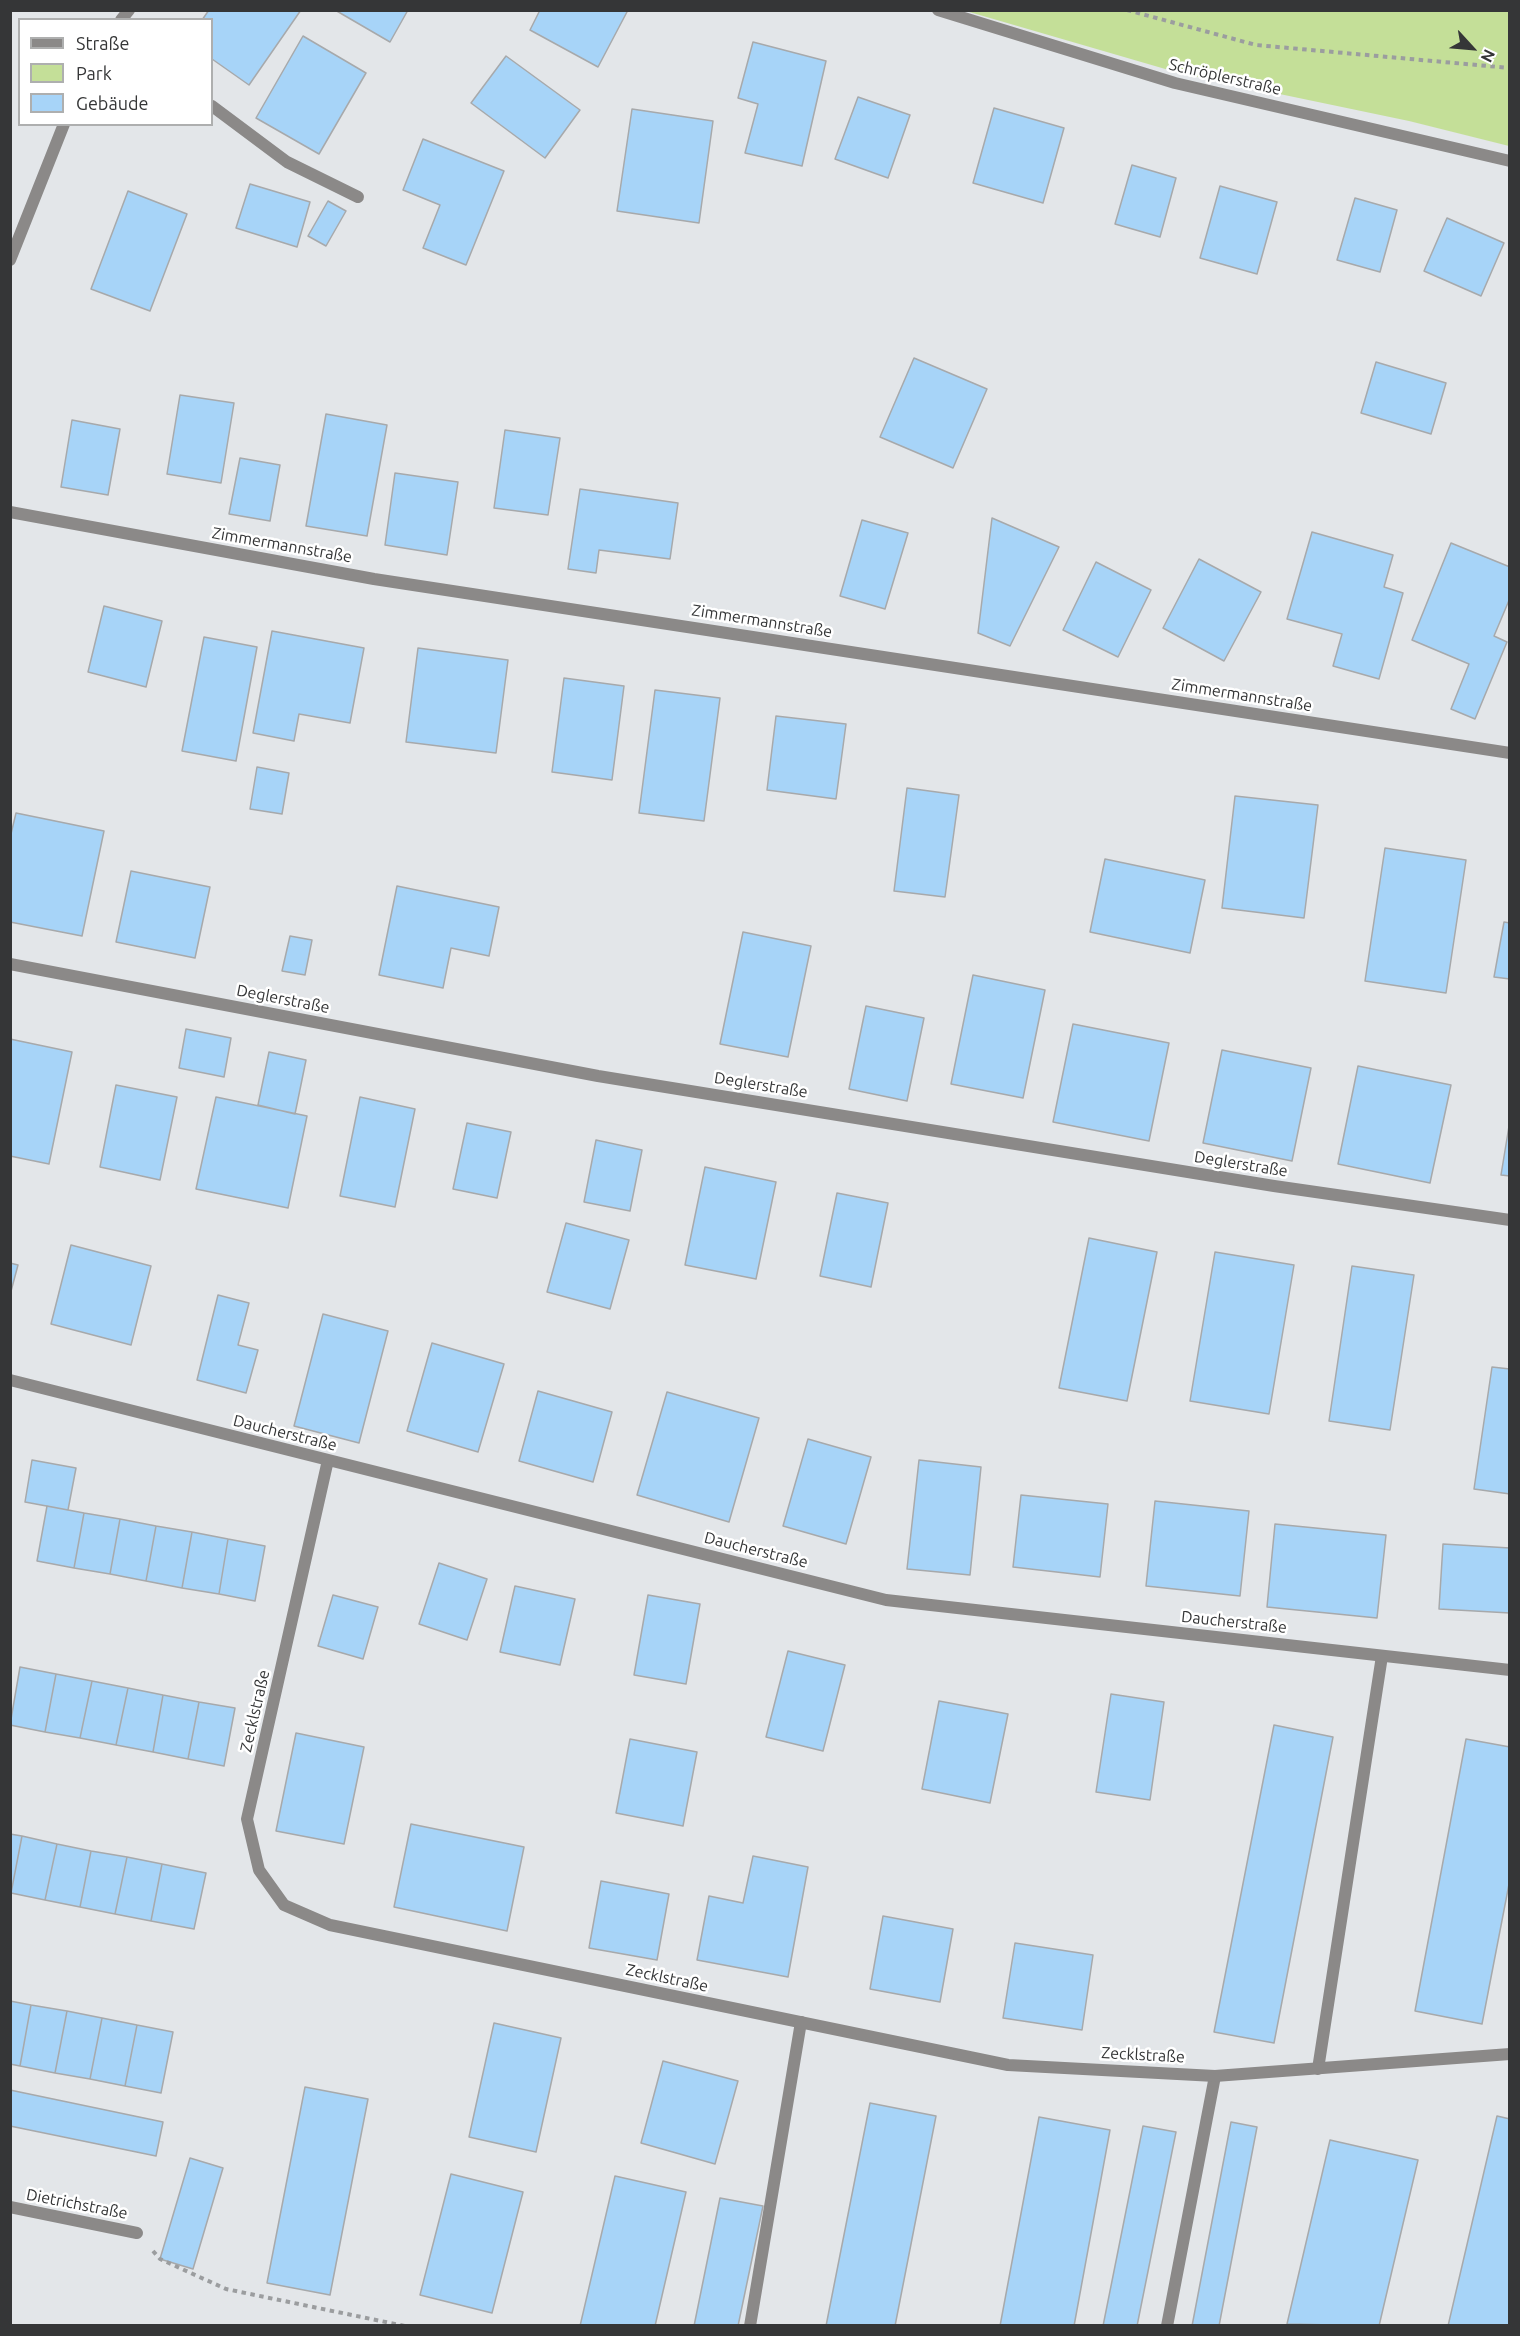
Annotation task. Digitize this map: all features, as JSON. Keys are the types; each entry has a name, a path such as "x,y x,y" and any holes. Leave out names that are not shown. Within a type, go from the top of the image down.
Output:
{"street":[{"name":"Schröplerstraße","path":"938,10 1175,83 1509,161"},
{"path":"213,107 287,162 358,197"},
{"path":"10,260 63,126"},
{"name":"Zimmermannstraße","path":"10,512 374,579 1509,753"},
{"name":"Deglerstraße","path":"10,964 598,1076 1262,1184 1509,1220"},
{"name":"Daucherstraße","path":"10,1380 886,1600 1509,1670"},
{"name":"Zecklstraße","path":"328,1460 247,1819 259,1870 284,1905 330,1925 1008,2065 1215,2076 1509,2054"},
{"path":"1318,2069 1382,1656"},
{"path":"750,2325 801,2022"},
{"path":"1167,2325 1215,2076"},
{"name":"Dietrichstraße","path":"10,2207 137,2233"}],"path":[{"path":"1127,10 1256,45 1509,68"},
{"path":"137,2233 160,2259 226,2289 405,2325"}],"green space":[{"path":"966,11 1509,11 1509,146 1409,121 1179,73"}],"building":[{"path":"209,10 301,10 249,85 213,60 213,18 203,18"},
{"path":"335,10 408,10 390,42"},
{"path":"540,10 628,10 598,67 530,30"},
{"path":"303,36 366,73 319,154 256,118"},
{"path":"753,42 826,61 802,166 745,153 758,104 738,98"},
{"path":"506,56 580,110 545,158 471,103"},
{"path":"858,97 910,115 888,178 835,159"},
{"path":"994,108 1064,128 1043,203 973,183"},
{"path":"632,109 713,121 699,223 617,211"},
{"path":"423,139 504,171 466,265 423,248 440,205 403,190"},
{"path":"1132,165 1176,178 1160,237 1115,224"},
{"path":"250,184 310,202 297,247 236,228"},
{"path":"1220,186 1277,202 1257,274 1200,258"},
{"path":"128,191 187,214 150,311 91,289"},
{"path":"1355,198 1397,210 1380,272 1337,260"},
{"path":"328,201 346,211 326,246 308,236"},
{"path":"1447,218 1504,243 1481,296 1424,271"},
{"path":"914,358 987,389 953,468 880,437"},
{"path":"1376,362 1446,383 1431,434 1361,413"},
{"path":"180,395 234,403 221,483 167,474"},
{"path":"326,414 387,425 367,536 306,526"},
{"path":"72,420 120,429 108,495 61,487"},
{"path":"505,430 560,438 548,515 494,508"},
{"path":"240,458 280,465 270,521 229,514"},
{"path":"395,473 458,482 447,555 385,545"},
{"path":"580,489 678,503 670,559 599,550 596,573 568,569"},
{"path":"992,518 1059,547 1010,646 978,633"},
{"path":"862,520 908,533 885,609 840,596"},
{"path":"1312,532 1393,555 1384,587 1403,593 1379,679 1333,666 1342,634 1287,619"},
{"path":"1451,543 1510,567 1510,598 1494,636 1507,642 1475,719 1451,709 1469,664 1412,640"},
{"path":"1199,559 1261,592 1224,661 1163,628"},
{"path":"1096,562 1151,590 1118,657 1063,630"},
{"path":"104,606 162,621 146,687 88,672"},
{"path":"272,631 364,648 350,723 299,714 294,741 253,733"},
{"path":"204,637 257,647 236,761 182,751"},
{"path":"418,648 508,660 496,753 406,742"},
{"path":"564,678 624,686 612,780 552,772"},
{"path":"655,690 720,698 704,821 639,813"},
{"path":"776,716 846,724 836,799 767,790"},
{"path":"257,767 289,773 282,814 250,809"},
{"path":"907,788 959,795 945,897 894,891"},
{"path":"1235,796 1318,805 1304,918 1222,908"},
{"path":"16,813 104,831 82,936 10,922 10,838"},
{"path":"1385,848 1466,860 1446,993 1365,981"},
{"path":"1105,859 1205,880 1190,953 1090,932"},
{"path":"131,871 210,887 195,958 116,942"},
{"path":"397,886 499,907 489,956 451,948 443,988 379,975"},
{"path":"1504,922 1510,923 1510,979 1494,977"},
{"path":"743,932 811,946 788,1057 720,1044"},
{"path":"290,936 312,940 305,975 282,971"},
{"path":"973,975 1045,990 1023,1098 951,1084"},
{"path":"866,1006 924,1018 907,1101 849,1089"},
{"path":"1073,1024 1169,1043 1149,1141 1053,1122"},
{"path":"186,1029 231,1038 224,1077 179,1068"},
{"path":"10,1039 72,1052 49,1164 10,1156"},
{"path":"1222,1050 1311,1068 1292,1161 1203,1143"},
{"path":"269,1052 306,1060 295,1114 258,1105"},
{"path":"1358,1066 1451,1085 1430,1183 1338,1164"},
{"path":"116,1085 177,1097 160,1180 100,1167"},
{"path":"216,1097 307,1116 288,1208 196,1189"},
{"path":"360,1097 415,1109 395,1207 340,1196"},
{"path":"1510,1120 1510,1176 1501,1175"},
{"path":"467,1123 511,1132 497,1198 453,1189"},
{"path":"596,1140 642,1150 630,1211 584,1202"},
{"path":"705,1167 776,1182 756,1279 685,1265"},
{"path":"837,1193 888,1203 871,1287 820,1276"},
{"path":"566,1223 629,1240 610,1309 547,1292"},
{"path":"1089,1238 1157,1252 1127,1401 1059,1388"},
{"path":"71,1245 151,1266 131,1345 51,1324"},
{"path":"1215,1252 1294,1265 1269,1414 1190,1401"},
{"path":"10,1263 18,1265 10,1295"},
{"path":"1352,1266 1414,1275 1390,1430 1329,1421"},
{"path":"218,1295 249,1303 238,1345 258,1350 246,1393 197,1380"},
{"path":"323,1314 388,1331 359,1443 294,1426"},
{"path":"432,1343 504,1364 478,1452 407,1431"},
{"path":"1492,1367 1510,1369 1510,1494 1474,1489"},
{"path":"538,1391 612,1412 593,1482 519,1461"},
{"path":"667,1392 759,1418 729,1522 637,1495"},
{"path":"808,1439 871,1457 846,1544 783,1526"},
{"path":"32,1460 76,1468 68,1510 25,1502"},
{"path":"919,1460 981,1467 970,1575 907,1569"},
{"path":"1021,1495 1108,1504 1100,1577 1013,1567"},
{"path":"1155,1501 1249,1511 1240,1596 1146,1586"},
{"path":"47,1506 84,1513 74,1568 37,1561"},
{"path":"84,1513 120,1519 110,1574 74,1568"},
{"path":"120,1519 156,1526 146,1581 110,1574"},
{"path":"1275,1524 1386,1535 1377,1618 1267,1607"},
{"path":"156,1526 192,1532 182,1588 146,1581"},
{"path":"192,1532 228,1539 219,1594 182,1588"},
{"path":"228,1539 265,1546 255,1601 219,1594"},
{"path":"1443,1544 1510,1548 1510,1613 1439,1609"},
{"path":"439,1563 487,1579 467,1640 419,1624"},
{"path":"515,1586 575,1599 560,1665 500,1652"},
{"path":"333,1595 378,1607 363,1659 318,1646"},
{"path":"648,1595 700,1604 686,1684 634,1675"},
{"path":"788,1651 845,1665 823,1751 766,1737"},
{"path":"20,1667 56,1674 45,1732 10,1725"},
{"path":"56,1674 92,1681 80,1738 45,1732"},
{"path":"92,1681 128,1688 116,1745 80,1738"},
{"path":"128,1688 163,1695 153,1752 116,1745"},
{"path":"1111,1694 1164,1702 1150,1800 1096,1792"},
{"path":"163,1695 199,1702 188,1759 153,1752"},
{"path":"939,1701 1008,1714 990,1803 922,1789"},
{"path":"199,1702 235,1708 224,1766 188,1759"},
{"path":"1274,1725 1333,1737 1274,2043 1214,2032"},
{"path":"296,1733 364,1747 344,1844 276,1831"},
{"path":"630,1739 697,1752 683,1826 616,1813"},
{"path":"1466,1739 1510,1747 1510,1879 1482,2024 1415,2011"},
{"path":"411,1824 524,1847 507,1931 394,1907"},
{"path":"10,1834 22,1836 11,1893 10,1893"},
{"path":"22,1836 57,1844 45,1900 11,1893"},
{"path":"57,1844 91,1851 80,1907 45,1900"},
{"path":"91,1851 127,1857 115,1914 80,1907"},
{"path":"753,1856 808,1867 788,1977 697,1960 709,1896 743,1903"},
{"path":"127,1857 162,1864 151,1921 115,1914"},
{"path":"162,1864 206,1873 194,1929 151,1921"},
{"path":"601,1881 669,1894 657,1960 589,1948"},
{"path":"883,1916 953,1929 940,2002 870,1989"},
{"path":"1015,1943 1093,1955 1082,2030 1003,2018"},
{"path":"10,2001 31,2005 20,2066 10,2064"},
{"path":"31,2005 67,2011 55,2073 20,2066"},
{"path":"67,2011 102,2018 90,2079 55,2073"},
{"path":"102,2018 137,2025 125,2086 90,2079"},
{"path":"494,2023 561,2038 536,2152 469,2137"},
{"path":"137,2025 173,2032 161,2093 125,2086"},
{"path":"663,2061 738,2081 715,2164 641,2143"},
{"path":"305,2087 368,2099 330,2295 267,2283"},
{"path":"10,2090 163,2122 156,2156 10,2126"},
{"path":"870,2103 936,2116 895,2326 826,2326"},
{"path":"1497,2116 1510,2119 1510,2326 1448,2326"},
{"path":"1039,2117 1110,2130 1074,2326 1000,2326"},
{"path":"1231,2122 1257,2127 1219,2326 1192,2326"},
{"path":"1143,2126 1176,2132 1137,2326 1103,2326"},
{"path":"1330,2140 1418,2160 1379,2326 1287,2324"},
{"path":"190,2158 223,2168 193,2269 160,2259"},
{"path":"451,2174 523,2192 492,2313 420,2295"},
{"path":"615,2176 686,2192 655,2326 580,2326"},
{"path":"720,2198 763,2206 738,2326 694,2326"}]}
